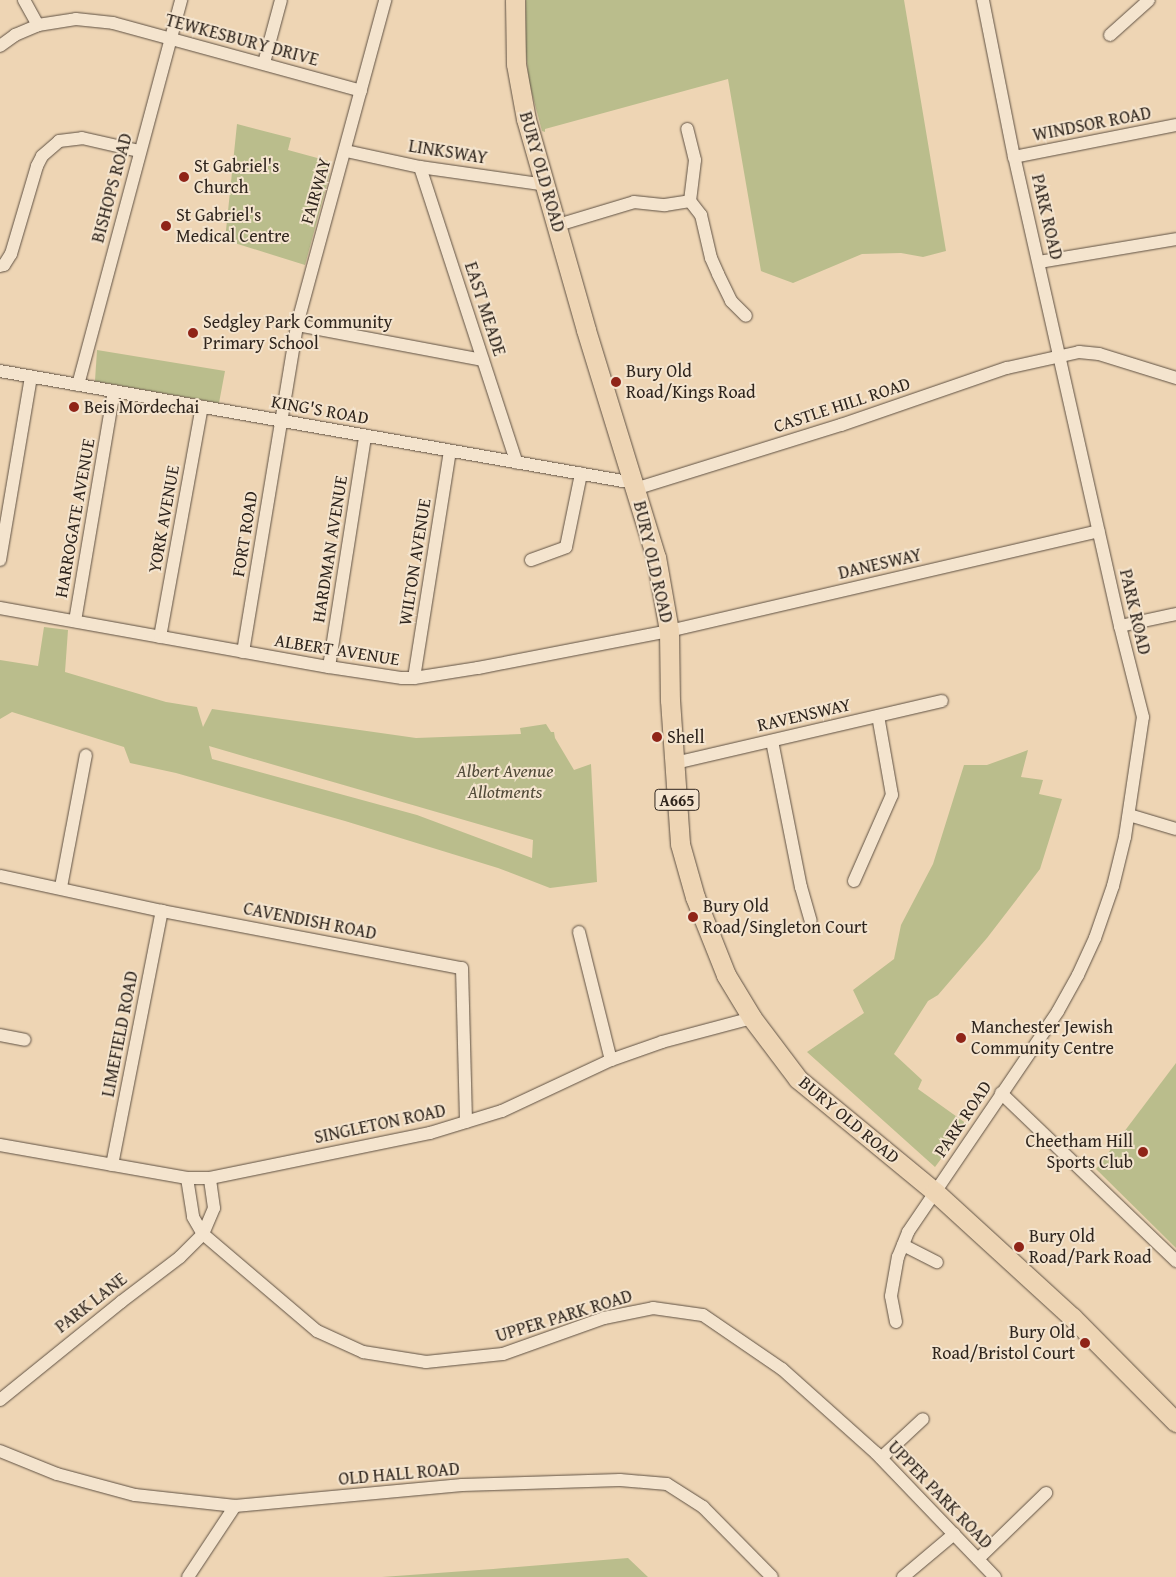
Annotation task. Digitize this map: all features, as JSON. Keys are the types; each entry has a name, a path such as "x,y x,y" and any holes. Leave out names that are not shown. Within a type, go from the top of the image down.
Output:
{"main road":[{"name":"BURY OLD ROAD","path":"515,0 515,40 520,88 526,119 558,225 586,330 656,557 669,631 670,700 680,844 694,897 726,975 752,1018 798,1079 936,1192 1072,1317 1176,1422"}],"street":[{"path":"24,0 38,25"},
{"name":"BISHOPS ROAD","path":"78,385 181,0"},
{"path":"264,63 281,0"},
{"name":"FAIRWAY","path":"282,421 297,325 346,151 385,0"},
{"name":"PARK ROAD","path":"896,1322 892,1296 898,1257 908,1232 1001,1092 1058,1011 1096,938 1113,886 1128,815 1143,717 1120,626 1014,157 983,0"},
{"path":"1110,35 1149,0"},
{"name":"TEWKESBURY DRIVE","path":"0,46 14,35 38,25 76,19 113,23 361,91"},
{"name":"WINDSOR ROAD","path":"1014,157 1176,125"},
{"path":"687,129 695,160 690,201 702,215 712,258 718,274 732,301 746,316"},
{"path":"0,266 4,265 11,254 37,166 42,156 59,141 82,138 139,152"},
{"name":"LINKSWAY","path":"346,151 420,167 546,185"},
{"name":"EAST MEADE","path":"420,167 517,463"},
{"path":"558,225 634,202 665,205 690,201"},
{"path":"1039,262 1176,239"},
{"path":"297,325 482,360"},
{"name":"CASTLE HILL ROAD","path":"635,486 841,425 1006,368 1079,352 1099,354 1176,378"},
{"name":"KING'S ROAD","path":"0,371 580,474 635,486"},
{"path":"0,560 32,377"},
{"name":"HARROGATE AVENUE","path":"75,621 114,392"},
{"name":"YORK AVENUE","path":"160,637 202,407"},
{"name":"FORT ROAD","path":"243,652 282,421"},
{"name":"HARDMAN AVENUE","path":"329,667 365,436"},
{"name":"WILTON AVENUE","path":"414,678 450,451"},
{"path":"531,560 566,547 580,474"},
{"name":"DANESWAY","path":"669,631 1099,531"},
{"name":"ALBERT AVENUE","path":"0,608 329,667 402,678 414,678 478,668 669,631"},
{"path":"1120,626 1176,614"},
{"name":"RAVENSWAY","path":"675,763 942,701"},
{"path":"854,881 892,795 878,716"},
{"path":"772,741 801,887 811,921"},
{"path":"61,887 86,755"},
{"path":"1128,815 1176,829"},
{"name":"CAVENDISH ROAD","path":"0,876 61,887 162,910 462,968 466,1122"},
{"name":"LIMEFIELD ROAD","path":"112,1165 162,910"},
{"path":"579,932 611,1060"},
{"name":"SINGLETON ROAD","path":"0,1145 187,1178 210,1178 430,1133 502,1111 611,1060 662,1042 752,1018"},
{"path":"0,1035 25,1040"},
{"path":"1001,1092 1176,1262"},
{"name":"UPPER PARK ROAD","path":"187,1178 194,1217 203,1234 317,1332 363,1352 426,1362 503,1354 604,1318 653,1308 703,1315 782,1369 881,1458 995,1577"},
{"path":"203,1234 214,1208 210,1178"},
{"name":"PARK LANE","path":"0,1400 114,1307 180,1257 203,1234"},
{"path":"903,1244 937,1262"},
{"path":"881,1458 923,1419"},
{"name":"OLD HALL ROAD","path":"0,1451 57,1474 135,1495 235,1506 462,1485 620,1480 667,1484 703,1507 772,1577"},
{"path":"978,1558 1046,1493"},
{"path":"188,1577 235,1506"},
{"path":"903,1577 954,1534"}],"green space":[{"path":"526,0 904,0 946,251 923,257 901,253 862,254 793,283 761,271 728,79 545,129 545,132 542,131 529,82 525,42"},
{"path":"237,124 291,138 288,150 332,162 331,165 316,174 314,182 330,173 305,265 225,240"},
{"path":"97,350 225,371 219,403 95,381"},
{"name":"Albert Avenue Allotments","path":"44,627 68,630 65,672 166,702 197,707 203,727 212,709 416,738 521,734 520,728 546,724 551,732 554,732 555,738 574,770 591,764 597,882 550,888 498,868 345,821 176,773 130,763 124,747 12,712 0,719 0,660 38,666","holes":["209,746 533,840 532,858 417,815 212,759"]},
{"path":"1028,750 1021,777 1043,780 1039,794 1062,799 1040,869 987,938 938,995 928,1001 894,1054 922,1080 918,1089 967,1124 935,1167 807,1052 864,1013 853,990 894,959 901,925 933,864 964,765 987,765"},
{"name":"Cheetham Hill Sports Club","path":"1176,1063 1176,1248 1096,1169"},
{"path":"628,1558 648,1577 382,1577 493,1569"}],"place":[{"name":"St Gabriel's Church","path":"184,177"},
{"name":"St Gabriel's Medical Centre","path":"166,226"},
{"name":"Sedgley Park Community Primary School","path":"193,333"},
{"name":"Bury Old Road/Kings Road","path":"616,382"},
{"name":"Beis Mordechai","path":"74,407"},
{"name":"Shell","path":"657,737"},
{"name":"Bury Old Road/Singleton Court","path":"693,917"},
{"name":"Manchester Jewish Community Centre","path":"961,1038"},
{"name":"Cheetham Hill Sports Club","path":"1143,1152"},
{"name":"Bury Old Road/Park Road","path":"1019,1247"},
{"name":"Bury Old Road/Bristol Court","path":"1085,1343"}]}
